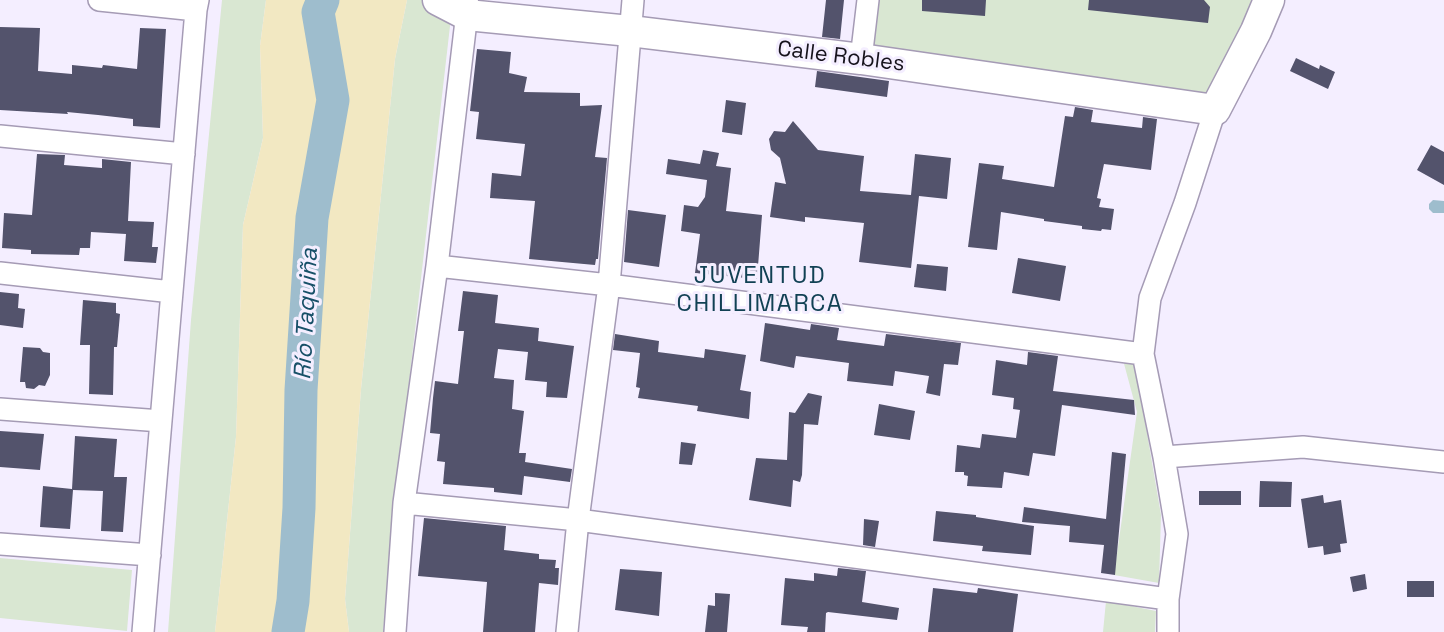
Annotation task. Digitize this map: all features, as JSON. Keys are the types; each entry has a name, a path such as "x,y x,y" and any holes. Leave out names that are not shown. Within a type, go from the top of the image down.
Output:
{"street":[{"path":"99,0 197,5 143,632"},
{"path":"395,632 404,502 437,266 468,8 438,0"},
{"path":"567,632 578,520 609,285 633,0"},
{"path":"861,59 868,0"},
{"path":"1167,632 1168,599 1177,534 1143,354 1150,298 1185,203 1215,110 1256,31 1269,0"},
{"name":"Calle Robles","path":"468,8 630,31 861,59 1215,110"},
{"path":"0,136 184,154"},
{"path":"437,266 609,285 1143,354"},
{"path":"0,273 172,292"},
{"path":"0,409 161,421"},
{"path":"1164,457 1303,447 1444,462"},
{"path":"404,502 578,520 1168,599"},
{"path":"0,544 150,555"}],"green space":[{"path":"222,0 266,0 260,46 263,138 243,225 236,437 215,632 168,632 191,320"},
{"path":"407,0 453,0 396,496 383,632 349,632 345,599 361,389 395,59"},
{"path":"877,0 1258,0 1211,95 872,49"},
{"path":"1123,360 1135,363 1161,515 1159,583 1114,575 1137,412"},
{"path":"0,558 132,570 127,631 0,618"},
{"path":"1106,601 1156,611 1155,632 1103,632"}],"sand":[{"path":"266,0 407,0 395,59 361,389 345,599 349,632 215,632 236,437 243,225 263,138 260,46"}],"water":[{"path":"1433,200 1444,201 1444,213 1433,213 1429,209 1429,204"}],"building":[{"path":"826,0 844,0 840,39 822,37"},
{"path":"922,0 986,0 985,16 922,11"},
{"path":"1089,0 1204,0 1210,7 1208,23 1088,10"},
{"path":"0,27 40,28 38,71 72,74 72,65 102,68 103,65 137,69 140,28 166,29 160,128 133,126 133,119 98,115 0,110"},
{"path":"477,49 511,52 509,73 527,77 524,92 580,93 580,106 602,105 595,157 607,158 598,259 595,265 529,259 535,201 490,198 492,173 521,176 525,144 476,139 479,112 470,111"},
{"path":"1296,58 1319,69 1320,65 1335,72 1328,89 1290,71"},
{"path":"817,71 889,81 887,97 815,87"},
{"path":"726,100 746,103 742,135 722,132"},
{"path":"1075,107 1093,110 1091,122 1142,128 1143,117 1157,119 1151,170 1104,164 1097,198 1101,199 1099,207 1114,209 1111,230 1082,229 1082,226 1001,212 997,250 968,247 979,163 1004,166 1002,179 1054,187 1065,116 1073,117"},
{"path":"793,121 818,150 864,156 860,191 911,195 915,154 951,158 947,199 919,196 911,268 859,262 864,223 805,217 805,222 770,217 775,182 786,184 780,158 771,150 769,139 774,131 785,132"},
{"path":"1431,145 1444,152 1444,185 1417,170"},
{"path":"703,150 719,153 716,166 731,168 726,211 762,215 757,279 695,273 700,234 681,231 684,205 698,207 705,197 707,180 666,174 668,159 700,164"},
{"path":"37,154 65,155 64,165 102,168 102,159 131,162 128,221 154,222 152,247 158,247 156,263 124,261 126,234 91,232 90,248 80,248 79,255 31,254 31,250 2,248 4,213 32,215"},
{"path":"628,210 666,215 659,267 624,262"},
{"path":"1018,258 1066,266 1060,301 1012,293"},
{"path":"917,264 948,267 946,291 914,287"},
{"path":"463,291 498,295 495,323 539,328 538,341 574,346 567,398 546,397 547,382 525,380 528,352 498,349 494,378 514,380 512,409 524,411 519,453 526,453 525,462 572,469 570,482 524,476 522,495 494,492 494,488 443,484 445,462 437,461 440,434 430,433 433,398 435,381 458,384 464,331 458,331"},
{"path":"0,292 19,294 18,308 25,309 23,328 0,325"},
{"path":"83,300 116,303 116,313 120,314 117,347 114,347 113,395 89,394 90,345 80,345"},
{"path":"765,323 810,330 811,324 839,328 837,340 884,346 886,334 961,343 958,365 944,364 940,396 926,393 929,376 895,371 893,386 847,381 849,363 796,356 794,368 760,361"},
{"path":"615,334 659,341 658,352 704,358 705,349 746,355 740,390 751,392 749,419 697,411 698,406 638,398 640,388 636,387 640,353 613,350"},
{"path":"23,347 40,348 43,352 50,353 50,375 45,386 39,385 34,389 26,388 25,382 20,382"},
{"path":"1028,352 1058,356 1053,391 1134,400 1135,415 1062,405 1055,456 1033,453 1029,476 1004,472 1002,488 967,486 968,476 964,475 964,472 955,472 957,445 980,448 982,434 1016,438 1020,410 1013,409 1014,398 992,395 996,360 1027,365"},
{"path":"808,393 822,396 818,425 804,424 802,475 800,482 793,480 791,507 749,500 756,458 787,460 789,412 795,413"},
{"path":"879,404 915,411 910,440 874,435"},
{"path":"0,431 44,434 40,470 0,467"},
{"path":"75,436 117,439 114,477 127,477 123,532 101,531 103,491 73,490 70,529 40,527 43,486 72,489"},
{"path":"681,442 696,444 692,465 679,464"},
{"path":"1112,452 1126,454 1115,575 1101,573 1104,545 1069,542 1070,526 1022,522 1024,507 1106,519"},
{"path":"1260,481 1292,482 1291,507 1259,507"},
{"path":"1199,491 1241,491 1241,505 1199,505"},
{"path":"1323,495 1324,503 1341,500 1347,543 1340,544 1341,552 1324,555 1323,546 1308,548 1301,499"},
{"path":"936,511 976,515 976,517 1034,526 1031,555 982,551 983,546 933,541"},
{"path":"424,518 506,526 504,550 539,554 539,559 556,560 555,568 559,568 558,585 539,583 535,632 483,632 487,582 418,576"},
{"path":"864,519 879,521 875,547 863,545"},
{"path":"838,568 866,571 862,602 899,608 897,620 828,612 826,613 825,632 807,632 808,627 781,625 785,578 814,581 814,573 837,576"},
{"path":"620,569 662,572 659,616 615,610"},
{"path":"1365,574 1367,589 1353,592 1350,577"},
{"path":"1407,581 1434,581 1434,597 1407,597"},
{"path":"933,588 977,593 978,588 1018,594 1013,632 928,632"},
{"path":"715,593 730,594 727,632 705,632 708,605 715,606"}],"waterway":[{"name":"Río Taquiña","path":"288,632 293,601 299,508 301,390 312,218 333,100 318,12 323,0"}],"district":[{"name":"JUVENTUD CHILLIMARCA","path":"760,290"}]}
